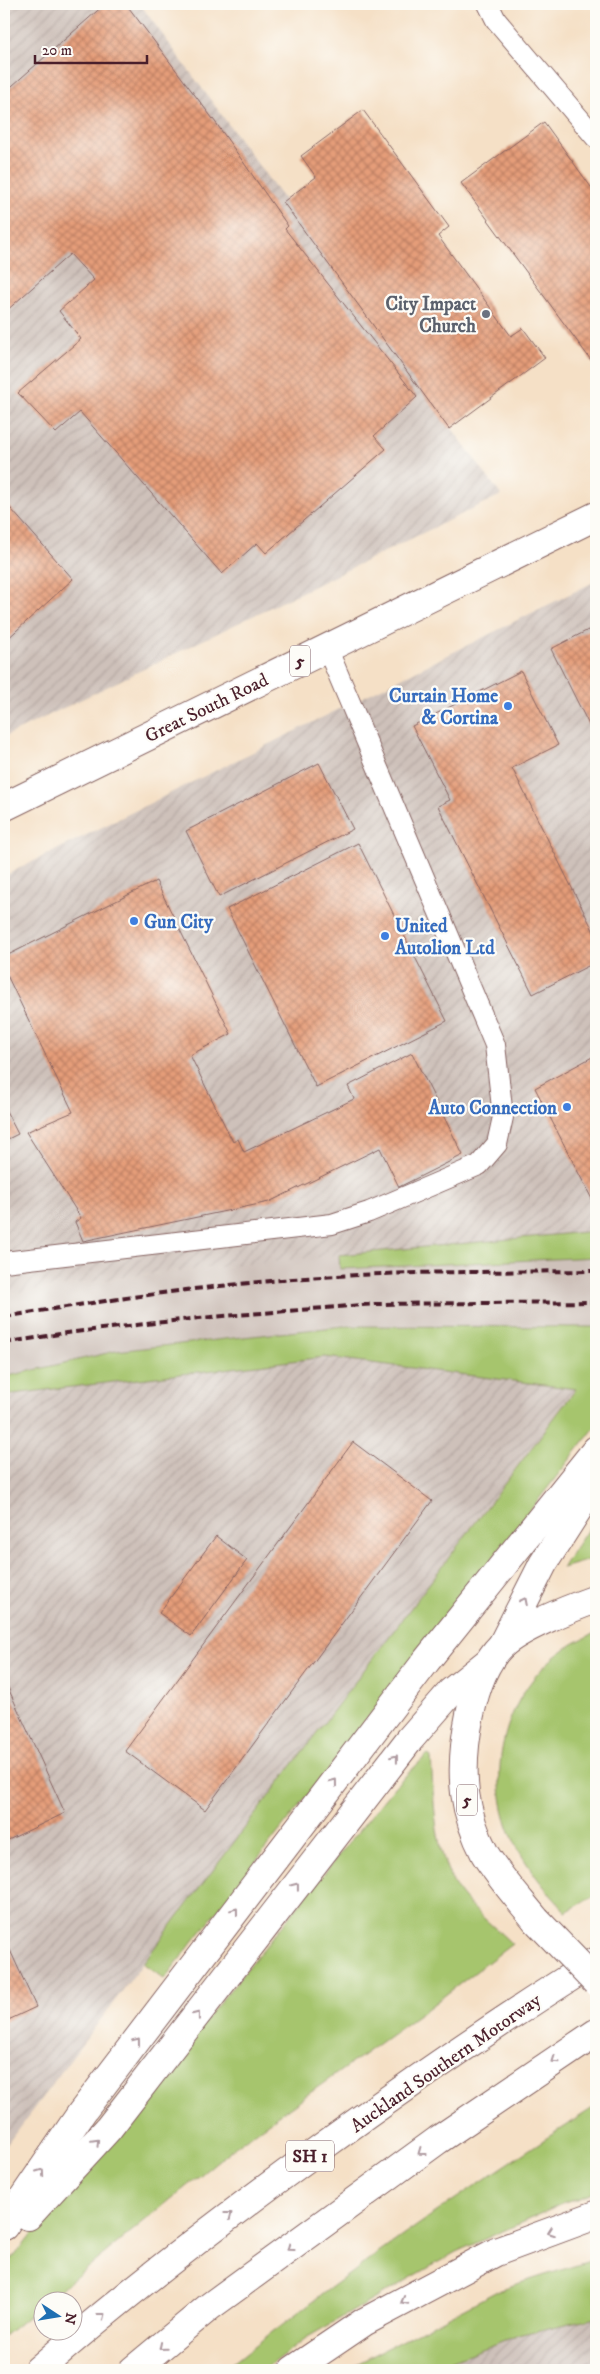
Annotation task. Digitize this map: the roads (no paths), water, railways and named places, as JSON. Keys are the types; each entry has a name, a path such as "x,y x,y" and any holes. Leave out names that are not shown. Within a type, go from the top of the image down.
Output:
{"main road":[{"name":"Great South Road","path":"4,807 596,516"},
{"path":"4,2226 82,2112 433,1653 596,1450"},
{"name":"5","path":"596,1481 543,1564 476,1688 465,1754 465,1792 471,1821 486,1854 536,1920 596,1982"},
{"path":"4,2242 108,2129 410,1739 451,1692 495,1654 543,1621 596,1599"},
{"name":"Auckland Southern Motorway","path":"38,2370 239,2208 402,2089 540,1996 596,1961"},
{"path":"133,2370 209,2308 438,2140 596,2033"},
{"path":"292,2370 364,2322 496,2252 596,2215"}],"lane":[{"path":"488,4 496,20 596,138"},
{"path":"4,1262 332,1224 368,1212 478,1165 497,1144 503,1117 495,1045 327,648"}],"railway":[{"path":"4,1317 148,1295 220,1286 331,1276 407,1273 596,1271"},
{"path":"4,1343 66,1333 199,1318 375,1304 596,1302"}],"place":[{"name":"City Impact Church","path":"486,314"},
{"name":"Curtain Home & Cortina","path":"508,706"},
{"name":"Gun City","path":"134,921"},
{"name":"United Autolion Ltd","path":"385,936"},
{"name":"Auto Connection","path":"567,1107"}]}
